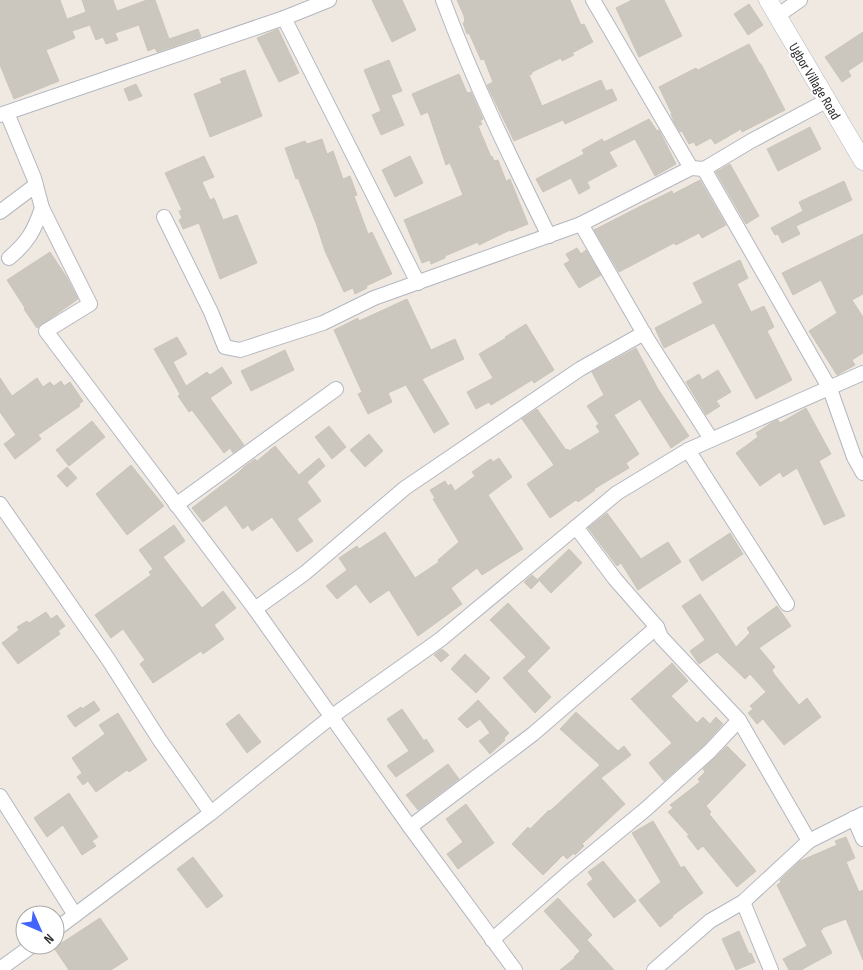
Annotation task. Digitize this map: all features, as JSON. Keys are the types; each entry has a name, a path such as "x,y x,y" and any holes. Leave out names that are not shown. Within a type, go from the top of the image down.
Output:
{"street":[{"path":"329,0 284,18 3,114 36,184 42,208 90,304 46,331 255,609 331,718 515,970"},
{"path":"443,0 455,34 502,140 549,236"},
{"path":"594,0 698,168 830,389 854,457 863,473"},
{"name":"Ugbor Village Road","path":"768,0 863,161"},
{"path":"778,16 800,0"},
{"path":"284,18 418,283"},
{"path":"164,217 212,312 225,347 240,350 323,323 374,298 581,224 698,168 826,101"},
{"path":"0,212 36,184"},
{"path":"9,258 30,237 42,208"},
{"path":"581,224 644,333 711,439"},
{"path":"255,609 304,573 405,488 580,369 644,333"},
{"path":"65,922 211,813 331,718 441,640 617,493 688,450 863,373"},
{"path":"176,504 336,389"},
{"path":"688,450 787,604"},
{"path":"0,504 211,813"},
{"path":"576,527 615,579 657,627 661,637 739,720 809,841"},
{"path":"410,827 534,734 657,627"},
{"path":"492,940 567,874 646,809 710,751 739,720"},
{"path":"0,798 75,915"},
{"path":"654,970 710,921 743,902 809,841 858,816 863,839"},
{"path":"743,902 770,970"},
{"path":"0,969 19,955"}],"building":[{"path":"0,0 60,0 67,19 86,12 82,0 113,0 117,11 147,0 155,0 169,39 198,29 201,37 157,52 155,48 148,51 139,25 115,33 118,40 106,44 103,37 96,40 90,25 72,31 75,38 46,50 59,81 14,99 0,65"},
{"path":"372,0 402,0 416,30 392,42"},
{"path":"457,0 570,0 581,25 584,24 593,42 572,53 574,55 562,61 561,58 529,75 542,106 601,80 606,91 612,89 617,100 565,124 563,120 514,141 487,85 493,82 484,59 481,60 469,33 467,34 463,23 465,22 464,16"},
{"path":"632,0 664,0 682,36 639,57 616,8"},
{"path":"749,4 763,25 748,35 734,14"},
{"path":"278,29 299,73 279,82 257,38"},
{"path":"863,32 863,61 848,71 851,76 842,82 825,57"},
{"path":"749,44 785,110 742,132 741,129 715,144 711,138 696,146 694,142 689,144 682,131 680,132 674,122 659,87"},
{"path":"389,60 402,91 391,95 404,125 381,135 372,115 381,111 364,70"},
{"path":"245,70 262,116 210,137 194,94 222,83 220,79"},
{"path":"459,74 467,93 471,92 483,119 480,121 482,124 478,126 491,157 494,161 498,160 506,181 510,179 528,224 510,230 479,245 478,242 431,264 430,260 422,263 404,220 463,195 450,163 446,165 428,112 421,115 412,94"},
{"path":"136,84 142,96 129,101 124,89"},
{"path":"649,119 657,131 659,130 676,164 655,176 635,139 609,152 617,166 587,182 590,188 579,194 571,178 543,192 536,179 584,154 582,150 602,139 604,142"},
{"path":"810,127 821,149 778,171 767,149"},
{"path":"322,139 327,154 333,151 343,179 350,176 357,195 354,196 368,234 372,232 392,274 366,286 367,288 355,294 353,288 344,292 325,251 316,223 298,178 296,179 285,148 305,141 307,144"},
{"path":"204,156 214,177 202,182 210,200 214,198 223,220 237,215 257,263 220,279 199,223 183,229 179,220 182,218 179,211 182,210 165,173"},
{"path":"410,156 423,183 395,197 382,170"},
{"path":"730,164 759,216 746,224 716,172"},
{"path":"700,180 726,225 702,238 699,233 676,245 674,243 619,272 594,230 672,191 673,194"},
{"path":"844,181 852,200 796,226 800,234 782,243 778,234 775,235 771,228 803,211 799,202"},
{"path":"863,234 863,294 852,300 863,317 863,353 852,360 855,365 837,375 809,331 837,313 821,280 793,295 782,273"},
{"path":"577,248 581,254 586,250 601,275 579,288 564,264 570,261 566,254"},
{"path":"50,252 78,299 37,328 7,280"},
{"path":"740,260 748,278 737,284 751,312 764,306 774,327 767,331 792,380 756,399 714,323 664,348 655,328 703,303 693,283"},
{"path":"407,299 431,350 455,339 464,359 422,379 449,424 434,433 406,385 388,393 392,402 368,414 358,394 362,392 334,330 358,318 359,321"},
{"path":"526,324 554,370 534,383 532,380 491,405 489,402 476,409 467,392 493,378 479,354"},
{"path":"177,337 187,354 173,362 186,386 207,372 210,375 222,367 232,383 210,398 244,445 233,453 230,448 224,453 192,410 189,412 178,396 180,394 154,349"},
{"path":"636,348 658,389 689,436 671,448 640,399 614,415 639,454 626,463 629,468 550,518 527,484 554,465 522,419 537,409 566,450 568,449 569,451 600,432 596,426 599,424 587,406 604,395 592,372"},
{"path":"285,350 294,370 251,391 241,371"},
{"path":"718,370 731,392 716,401 720,406 706,415 686,382 699,374 702,380"},
{"path":"0,378 12,396 37,378 43,387 50,382 54,386 61,381 64,386 70,382 83,401 79,404 80,406 38,435 41,439 15,459 4,444 16,435 0,412"},
{"path":"806,408 831,454 819,461 845,516 824,525 797,468 783,477 780,472 760,486 736,453 758,437 756,433 773,422 778,420 780,423"},
{"path":"92,421 105,437 69,466 56,450"},
{"path":"329,426 346,447 332,459 315,437"},
{"path":"369,434 383,451 365,467 350,450"},
{"path":"275,446 299,475 319,458 325,466 307,482 321,501 297,519 313,541 297,552 272,517 252,531 248,525 243,529 226,505 203,522 192,508 244,467 255,459 257,461"},
{"path":"499,458 512,477 488,495 523,549 482,575 477,568 451,588 462,604 418,636 389,590 370,603 356,584 337,599 326,586 347,570 339,558 357,546 359,549 385,532 415,578 439,562 438,560 459,542 433,499 435,498 430,490 445,481 448,486 451,484 455,491 475,476 472,472 489,460 491,459 493,462"},
{"path":"131,465 164,506 127,535 96,494"},
{"path":"67,467 77,478 67,487 57,476"},
{"path":"607,513 641,559 668,542 681,562 638,590 621,563 617,566 588,528"},
{"path":"174,525 185,541 163,557 202,608 223,591 236,608 214,625 224,639 203,654 201,651 153,683 140,664 145,660 123,629 111,638 95,615 151,575 149,572 153,569 139,550"},
{"path":"730,533 743,554 702,581 689,560"},
{"path":"569,549 582,563 551,593 538,579"},
{"path":"532,575 539,581 531,589 524,582"},
{"path":"700,594 736,647 750,633 747,628 777,606 791,626 759,648 775,667 772,670 774,674 799,705 807,698 821,717 784,745 763,719 757,724 748,713 753,709 750,706 766,692 750,674 745,679 717,652 699,664 690,651 705,640 682,606"},
{"path":"508,603 550,648 527,671 551,697 535,713 503,678 526,657 490,620"},
{"path":"46,612 51,619 57,615 65,626 58,631 60,634 18,664 2,643 19,630 17,627 27,621 29,623"},
{"path":"442,649 449,655 441,662 434,655"},
{"path":"465,654 490,678 476,693 451,669"},
{"path":"672,663 688,681 671,696 697,723 703,717 710,724 716,717 723,724 704,745 664,781 649,763 672,743 631,699"},
{"path":"478,700 509,733 504,738 505,740 490,754 479,741 490,733 480,719 467,728 458,719"},
{"path":"94,701 100,710 75,727 67,716"},
{"path":"402,709 424,741 426,739 434,751 396,777 387,766 409,751 387,719"},
{"path":"576,712 618,751 624,746 631,755 601,778 625,804 582,844 584,846 575,855 574,853 567,859 563,855 543,875 512,844 528,827 530,829 600,765 560,729"},
{"path":"118,713 147,760 129,772 127,770 96,792 88,781 83,785 77,777 82,773 72,758 105,734 99,725"},
{"path":"239,714 261,742 247,753 226,724"},
{"path":"727,746 746,765 706,806 711,812 709,814 756,871 737,887 703,846 698,850 687,836 689,835 668,812 673,808 670,805 700,782 698,779 705,772 703,769"},
{"path":"448,764 459,779 418,810 406,795"},
{"path":"69,793 98,837 92,841 96,846 82,855 63,825 47,837 34,818"},
{"path":"466,804 494,843 458,869 447,854 463,842 446,819"},
{"path":"653,821 681,868 684,866 703,893 660,927 639,900 661,882 632,833"},
{"path":"846,837 855,858 846,862 859,892 863,890 863,960 846,919 820,930 832,953 801,970 789,970 783,959 807,946 777,885 800,861 837,845 835,841"},
{"path":"193,857 223,896 207,908 177,869"},
{"path":"603,861 636,901 614,918 587,884 593,879 588,872"},
{"path":"558,898 592,935 587,940 614,970 560,970 575,958 580,951 544,911"},
{"path":"100,918 128,959 111,970 69,970 59,955 65,955 65,941"},
{"path":"739,931 749,954 751,953 755,962 736,970 722,939"}]}
